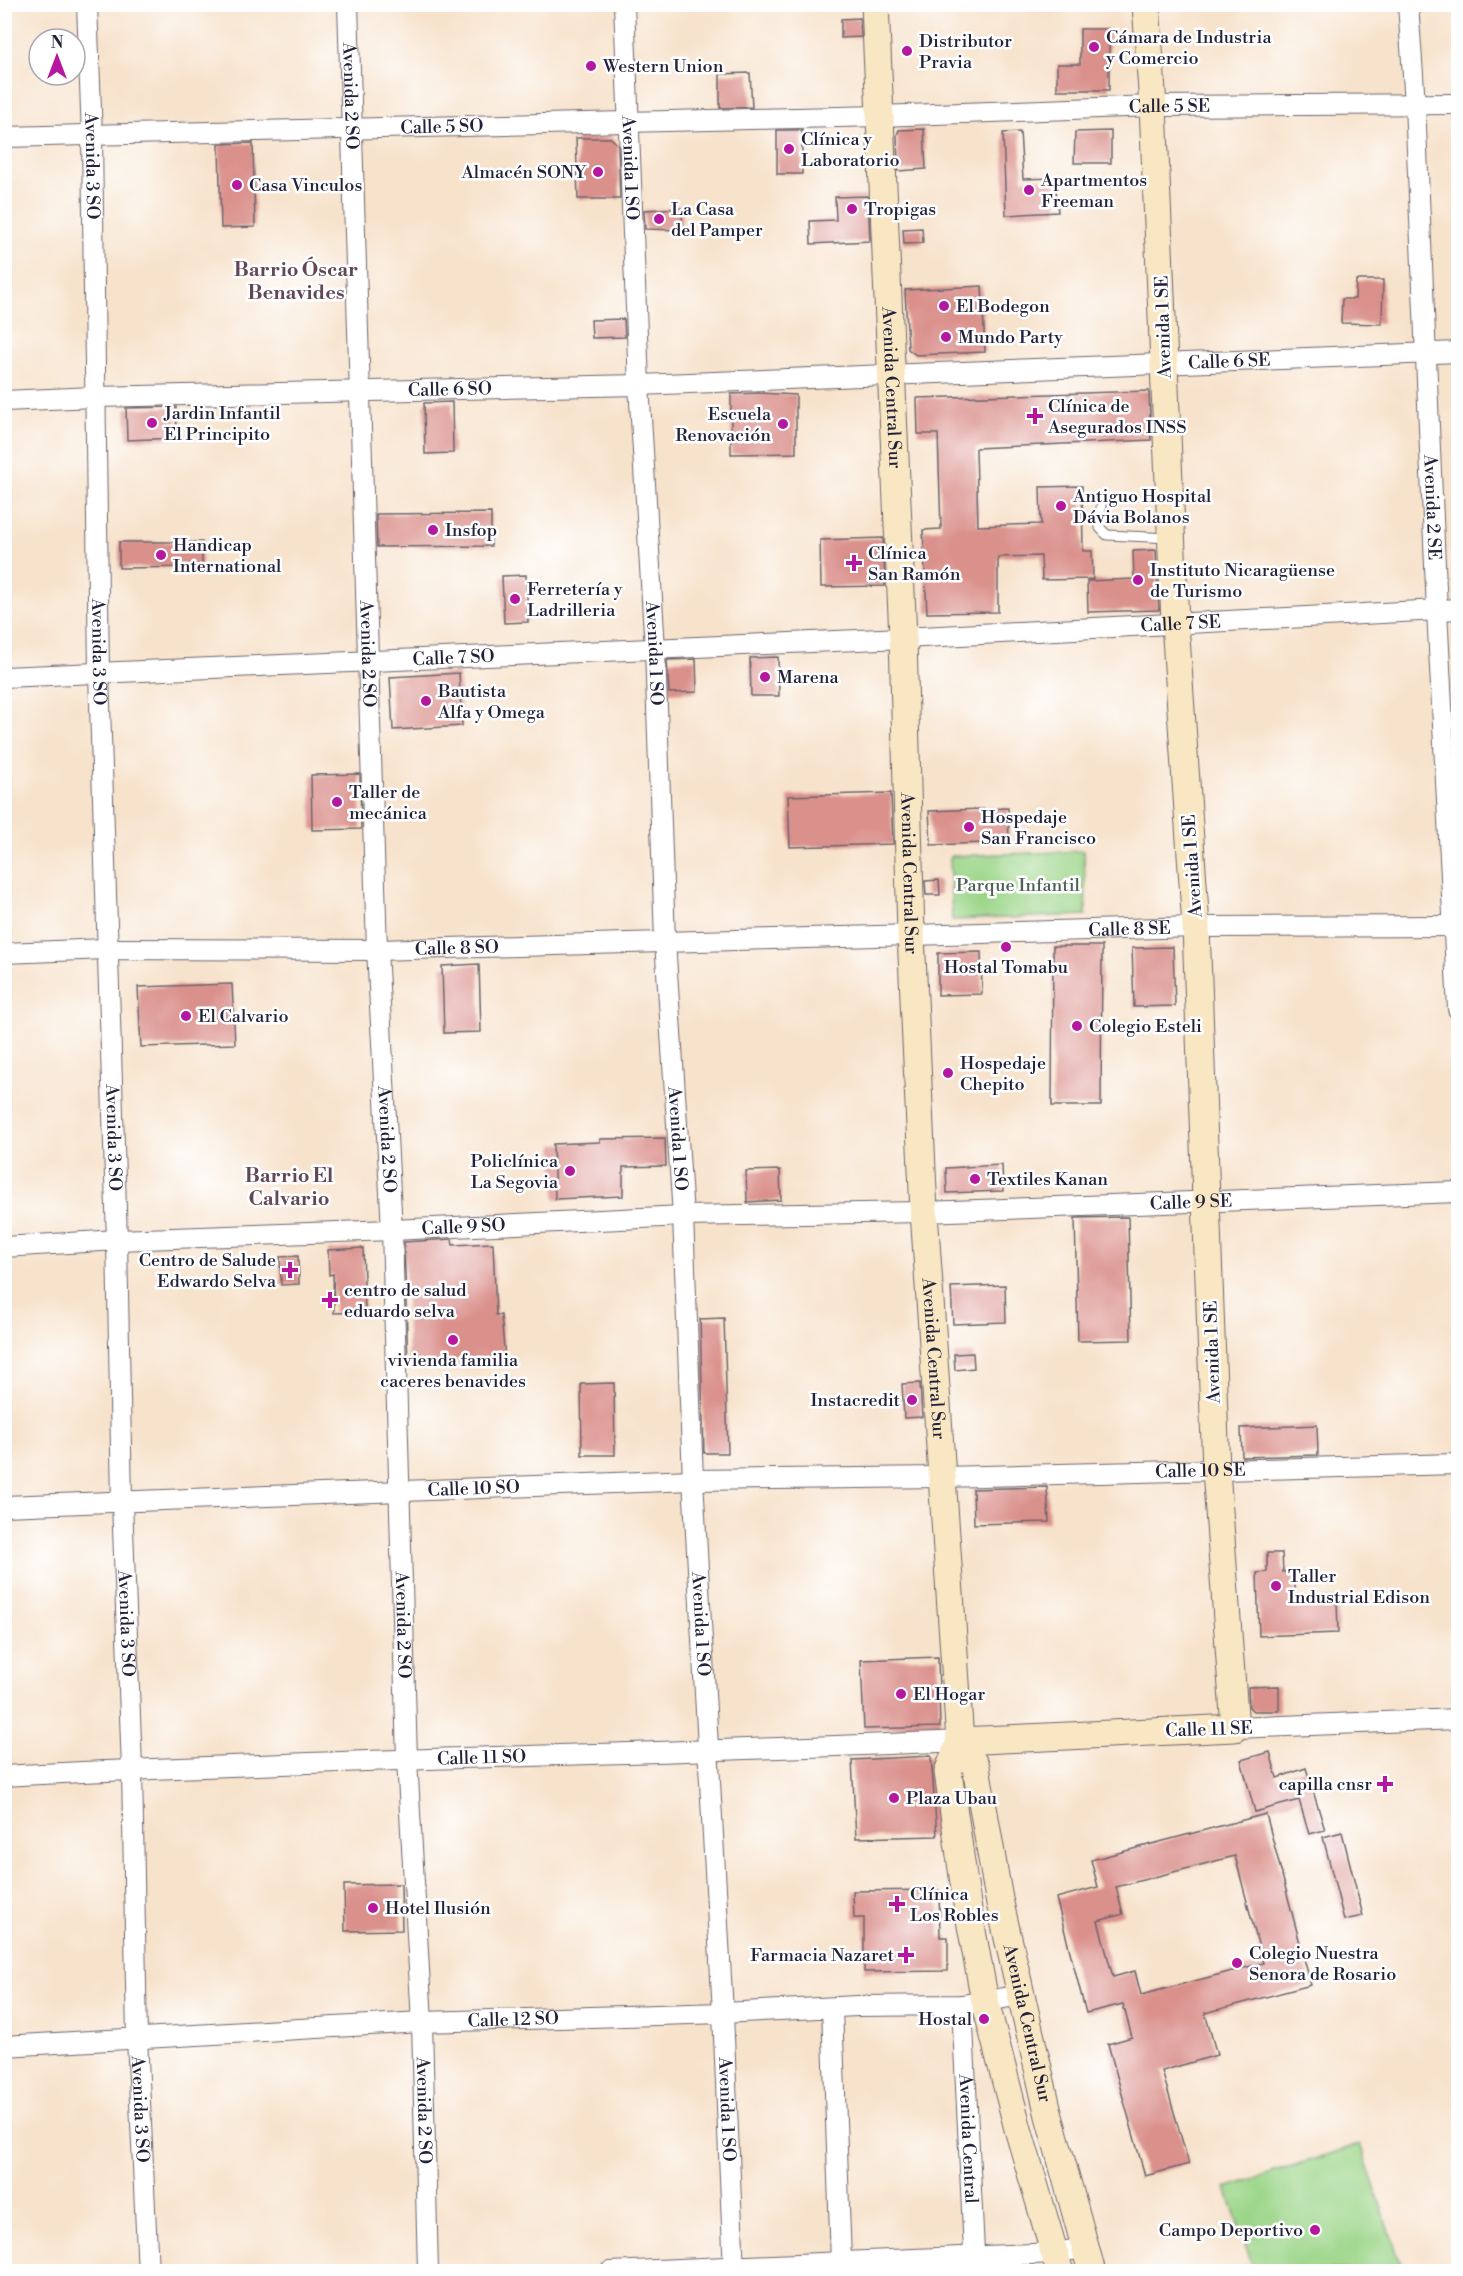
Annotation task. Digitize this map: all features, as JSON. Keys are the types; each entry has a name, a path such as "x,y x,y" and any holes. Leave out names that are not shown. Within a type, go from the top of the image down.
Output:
{"street":[{"name":"Avenida 3 SO","path":"87,4 92,136 94,397 106,949 117,1240 137,2038 148,2271"},
{"name":"Avenida 2 SO","path":"348,4 370,661 377,950 392,1230 407,1760 422,2022 428,2271"},
{"name":"Avenida 1 SO","path":"624,4 639,385 655,649 665,941 683,1216 693,1480 723,2013 733,2269"},
{"name":"Avenida Central Sur","path":"875,4 893,374 911,934 924,1212 960,1741 948,1772 967,1904 974,2003 1018,2129 1057,2262"},
{"name":"Avenida 1 SE","path":"1146,4 1153,106 1175,623 1196,927 1216,1470 1235,1728"},
{"name":"Avenida 2 SE","path":"1408,4 1415,104 1437,611 1447,741 1458,1010"},
{"name":"Calle 5 SE","path":"879,116 1153,106 1458,104"},
{"name":"Calle 5 SO","path":"4,137 879,116"},
{"name":"Calle 6 SE","path":"893,374 1458,352"},
{"name":"Calle 6 SO","path":"4,401 639,385 893,374"},
{"name":"Calle 7 SE","path":"903,638 1458,609"},
{"name":"Calle 7 SO","path":"4,677 903,638"},
{"name":"Calle 8 SE","path":"911,934 1196,927 1456,926"},
{"name":"Calle 8 SO","path":"4,952 106,949 377,950 911,934"},
{"name":"Calle 9 SE","path":"924,1212 1458,1192"},
{"name":"Calle 9 SO","path":"4,1247 117,1240 683,1216 924,1212"},
{"name":"Calle 10 SE","path":"941,1477 1458,1464"},
{"name":"Calle 10 SO","path":"4,1506 693,1480 941,1477"},
{"name":"Calle 11 SE","path":"960,1741 1458,1719"},
{"name":"Avenida Central Sur","path":"960,1741 976,1767 999,1899 1049,2116 1088,2260"},
{"name":"Calle 11 SO","path":"4,1776 132,1769 709,1752 960,1741"},
{"name":"Calle 12 SO","path":"4,2046 422,2022 974,2003 1022,1995"},
{"name":"Avenida Central","path":"974,2003 974,2264"},
{"path":"832,2008 841,2262"},
{"path":"610,2271 733,2269 841,2262 974,2264 1088,2260"}],"lane":[{"path":"1101,505 1100,528 1107,536 1172,538"}],"green space":[{"name":"Parque Infantil","path":"1084,851 1086,915 952,920 950,856"},
{"name":"Campo Deportivo","path":"1360,2144 1403,2271 1254,2271 1226,2188"}],"building":[{"path":"860,18 861,37 841,38 841,19"},
{"name":"Cámara de Industria y Comercio","path":"1080,29 1109,29 1109,90 1057,90 1057,64 1080,64"},
{"path":"750,73 752,107 720,108 720,74"},
{"path":"924,129 926,169 898,171 897,135 899,130"},
{"name":"Clínica y Laboratorio","path":"777,130 802,130 802,174 777,174"},
{"path":"1111,131 1111,163 1074,163 1075,132"},
{"path":"1020,132 1023,179 1055,178 1058,212 1006,215 1003,133"},
{"name":"Almacén SONY","path":"576,138 611,138 618,145 620,199 578,199"},
{"name":"Casa Vinculos","path":"253,143 255,227 221,228 219,144"},
{"name":"Tropigas","path":"868,196 870,241 811,244 810,221 836,220 835,197"},
{"name":"La Casa del Pamper","path":"682,208 682,230 645,229 644,210"},
{"path":"922,228 923,243 904,244 903,229"},
{"path":"1356,280 1383,280 1382,324 1341,323 1342,299 1355,299"},
{"path":"982,286 985,352 916,355 908,349 905,290"},
{"path":"624,319 625,337 592,338 591,320"},
{"path":"1149,391 1151,440 976,448 978,526 1041,524 1040,487 1082,486 1083,551 1092,551 1093,579 1042,580 1041,556 998,557 998,612 927,613 923,530 941,529 938,434 918,434 917,398"},
{"path":"731,394 796,395 796,453 731,454"},
{"path":"452,402 453,453 425,454 424,403"},
{"name":"Jardin Infantil El Principito","path":"176,407 177,438 127,440 126,408"},
{"name":"Insfop","path":"491,513 491,546 377,547 376,514"},
{"name":"Clínica San Ramón","path":"883,538 885,586 821,587 820,540"},
{"name":"Handicap International","path":"119,542 202,542 202,567 119,568"},
{"name":"Instituto Nicaragüense de Turismo","path":"1156,550 1159,610 1088,612 1087,581 1134,579 1133,551"},
{"name":"Ferretería y Ladrilleria","path":"526,575 528,622 504,623 502,576"},
{"name":"Marena","path":"778,657 779,696 751,696 750,658"},
{"path":"696,659 697,692 669,693 667,660"},
{"name":"Bautista Alfa y Omega","path":"459,673 462,726 393,730 390,677"},
{"name":"Taller de mecánica","path":"360,774 361,829 312,830 311,775"},
{"path":"891,793 893,844 790,847 788,796"},
{"name":"Hospedaje San Francisco","path":"1008,808 1009,842 931,845 929,811"},
{"path":"939,880 940,895 926,895 925,881"},
{"name":"Colegio Esteli","path":"1053,946 1102,946 1101,1106 1052,1106"},
{"path":"1173,947 1175,1006 1134,1007 1132,948"},
{"path":"981,952 982,994 938,995 938,953"},
{"path":"479,964 481,1032 444,1033 442,966"},
{"name":"El Calvario","path":"232,984 235,1044 141,1047 138,987"},
{"path":"665,1138 666,1166 623,1167 623,1196 555,1199 553,1144 600,1142 600,1139"},
{"name":"Textiles Kanan","path":"1002,1165 1003,1191 947,1193 946,1168"},
{"path":"780,1170 781,1200 747,1202 746,1171"},
{"path":"1128,1217 1131,1340 1078,1341 1075,1218"},
{"path":"452,1239 453,1245 493,1243 496,1315 501,1315 505,1358 408,1365 404,1242"},
{"path":"363,1248 365,1312 334,1313 333,1274 329,1275 328,1250"},
{"name":"Centro de Salude Edwardo Selva","path":"298,1256 299,1284 281,1285 280,1257"},
{"path":"1005,1285 1006,1322 953,1324 951,1287"},
{"path":"724,1318 728,1453 704,1453 700,1319"},
{"path":"973,1353 974,1368 955,1370 954,1354"},
{"path":"614,1383 615,1455 582,1455 581,1384"},
{"name":"Instacredit","path":"920,1383 922,1417 904,1418 902,1384"},
{"path":"1317,1425 1318,1455 1242,1457 1241,1428"},
{"path":"1047,1487 1049,1522 974,1524 973,1489"},
{"name":"Taller Industrial Edison","path":"1267,1553 1282,1553 1283,1572 1294,1571 1296,1601 1337,1599 1338,1633 1259,1636 1257,1573 1267,1572"},
{"name":"El Hogar","path":"938,1657 940,1727 864,1729 861,1660"},
{"path":"1279,1686 1279,1711 1253,1711 1249,1707 1248,1687"},
{"path":"1270,1752 1277,1778 1306,1768 1325,1830 1309,1834 1299,1800 1255,1812 1241,1760"},
{"name":"Plaza Ubau","path":"931,1756 937,1836 856,1838 852,1760"},
{"path":"1266,1814 1311,1985 1205,2013 1217,2055 1162,2071 1189,2164 1145,2176 1108,2044 1132,2037 1123,2004 1086,2013 1056,1898 1098,1887 1091,1860","holes":["1235,1856 1263,1963 1141,1995 1135,1971 1113,1977 1098,1921 1123,1914 1116,1887"]},
{"path":"1342,1832 1363,1916 1344,1920 1323,1837"},
{"name":"Hotel Ilusión","path":"401,1884 402,1930 345,1931 344,1885"},
{"path":"939,1890 940,1937 948,1937 948,1971 864,1972 864,1918 854,1918 853,1891"}],"place":[{"name":"Cámara de Industria y Comercio","path":"1094,47"},
{"name":"Distributor Pravia","path":"907,51"},
{"name":"Western Union","path":"591,66"},
{"name":"Clínica y Laboratorio","path":"789,149"},
{"name":"Almacén SONY","path":"598,172"},
{"name":"Casa Vinculos","path":"237,185"},
{"name":"Apartmentos Freeman","path":"1029,190"},
{"name":"Tropigas","path":"852,209"},
{"name":"La Casa del Pamper","path":"659,219"},
{"name":"El Bodegon","path":"944,306"},
{"name":"Mundo Party","path":"946,337"},
{"name":"Clínica de Asegurados INSS","path":"1035,416"},
{"name":"Jardin Infantil El Principito","path":"152,423"},
{"name":"Escuela Renovación","path":"783,424"},
{"name":"Antiguo Hospital Dávia Bolanos","path":"1061,506"},
{"name":"Insfop","path":"433,530"},
{"name":"Handicap International","path":"161,555"},
{"name":"Clínica San Ramón","path":"854,563"},
{"name":"Instituto Nicaragüense de Turismo","path":"1138,580"},
{"name":"Ferretería y Ladrilleria","path":"515,599"},
{"name":"Marena","path":"765,677"},
{"name":"Bautista Alfa y Omega","path":"426,701"},
{"name":"Taller de mecánica","path":"337,802"},
{"name":"Hospedaje San Francisco","path":"969,827"},
{"name":"Hostal Tomabu","path":"1006,947"},
{"name":"El Calvario","path":"186,1016"},
{"name":"Colegio Esteli","path":"1077,1026"},
{"name":"Hospedaje Chepito","path":"948,1073"},
{"name":"Policlínica La Segovia","path":"570,1171"},
{"name":"Textiles Kanan","path":"975,1179"},
{"name":"Centro de Salude Edwardo Selva","path":"290,1270"},
{"name":"centro de salud eduardo selva","path":"330,1300"},
{"name":"vivienda familia caceres benavides","path":"453,1340"},
{"name":"Instacredit","path":"912,1400"},
{"name":"Taller Industrial Edison","path":"1276,1586"},
{"name":"El Hogar","path":"901,1694"},
{"name":"capilla cnsr","path":"1385,1784"},
{"name":"Plaza Ubau","path":"894,1798"},
{"name":"Clínica Los Robles","path":"897,1904"},
{"name":"Hotel Ilusión","path":"373,1908"},
{"name":"Farmacia Nazaret","path":"906,1955"},
{"name":"Colegio Nuestra Senora de Rosario","path":"1237,1963"},
{"name":"Hostal","path":"984,2019"},
{"name":"Campo Deportivo","path":"1315,2230"}],"district":[{"name":"Barrio Óscar Benavides","path":"296,280"},
{"name":"Barrio El Calvario","path":"289,1186"}]}
